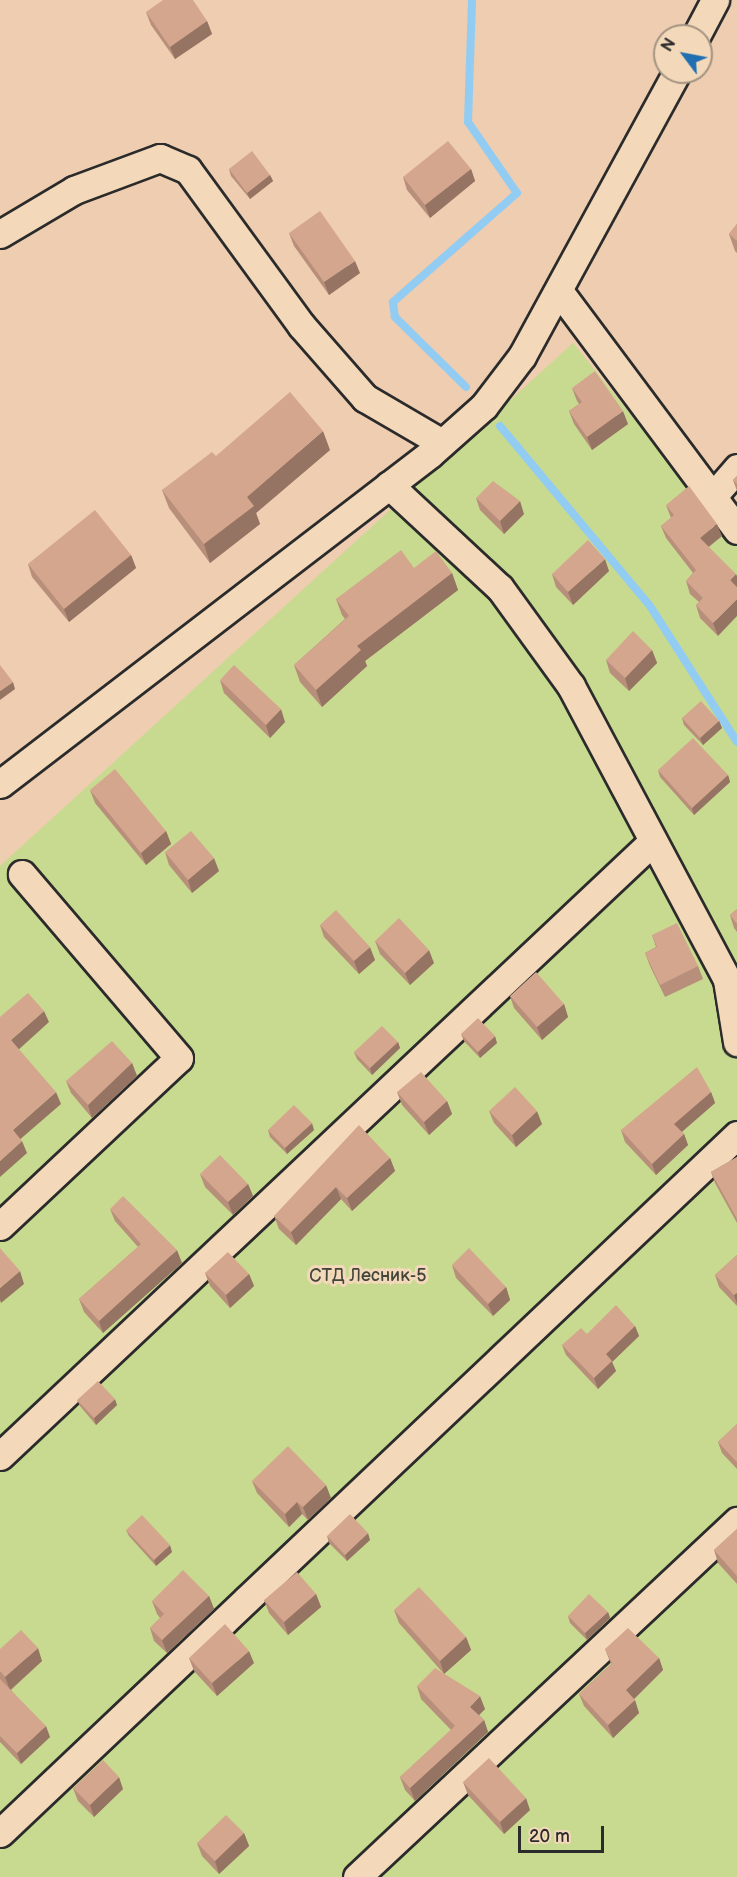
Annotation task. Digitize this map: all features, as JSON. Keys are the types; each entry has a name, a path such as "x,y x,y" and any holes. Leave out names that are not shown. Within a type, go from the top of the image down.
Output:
{"street":[{"path":"702,24 715,0"},
{"path":"0,784 442,443 503,381 559,291 670,84"},
{"path":"0,234 74,190 160,158 188,170 301,325 365,398 442,443"},
{"path":"559,291 737,531"},
{"path":"713,496 737,468"},
{"path":"389,485 501,588 571,686 727,980 737,1042"},
{"path":"0,1456 653,841"},
{"path":"0,1226 179,1058 22,874"},
{"path":"0,1833 737,1135"},
{"path":"357,1877 737,1521"}],"green space":[{"name":"СТД Лесник-5","path":"573,343 737,546 737,1877 0,1877 0,866"}],"building":[{"path":"163,0 193,0 207,21 170,47 146,12"},
{"path":"448,141 471,169 425,205 403,177"},
{"path":"252,151 270,175 247,193 229,169"},
{"path":"320,211 355,261 324,282 289,233"},
{"path":"737,224 737,241 729,234"},
{"path":"595,371 623,411 587,437 569,411 582,402 572,388"},
{"path":"290,392 323,431 247,497 254,506 204,544 162,490 212,452 216,456"},
{"path":"493,481 520,501 500,521 476,498"},
{"path":"689,486 717,524 700,538 736,574 730,580 737,587 737,599 713,623 696,605 703,598 686,581 696,570 661,526 674,515 666,505"},
{"path":"95,510 131,555 64,609 28,564"},
{"path":"588,540 605,559 568,592 552,574"},
{"path":"401,550 414,568 436,551 452,573 357,646 361,650 316,690 294,665 349,616 336,599"},
{"path":"633,631 652,650 625,678 606,660"},
{"path":"0,665 13,682 0,691"},
{"path":"234,665 281,709 266,725 220,680"},
{"path":"701,701 719,721 700,738 682,718"},
{"path":"693,738 728,775 692,808 658,770"},
{"path":"115,769 166,831 141,853 90,790"},
{"path":"191,831 214,858 188,880 165,852"},
{"path":"737,909 737,924 730,915"},
{"path":"336,910 370,947 354,961 320,925"},
{"path":"399,918 429,950 405,973 375,941"},
{"path":"677,923 698,966 660,985 645,953 657,947 652,935"},
{"path":"536,972 564,1004 537,1027 510,996"},
{"path":"28,993 44,1011 11,1040 56,1092 13,1130 22,1141 0,1161 0,1017"},
{"path":"478,1018 495,1036 478,1052 461,1034"},
{"path":"382,1026 398,1042 370,1068 354,1052"},
{"path":"112,1041 132,1063 88,1105 66,1081"},
{"path":"697,1067 711,1092 674,1124 684,1134 652,1164 621,1130"},
{"path":"421,1072 447,1101 424,1122 397,1092"},
{"path":"515,1087 537,1111 512,1135 489,1111"},
{"path":"294,1105 312,1123 285,1148 268,1130"},
{"path":"359,1125 390,1158 347,1198 336,1187 291,1232 274,1216"},
{"path":"220,1155 248,1184 228,1202 200,1174"},
{"path":"737,1157 737,1219 711,1172"},
{"path":"123,1196 177,1250 99,1321 79,1299 141,1244 110,1209"},
{"path":"0,1248 20,1271 0,1288"},
{"path":"469,1248 506,1287 488,1304 452,1265"},
{"path":"228,1252 249,1274 226,1295 205,1273"},
{"path":"737,1255 737,1293 734,1295 715,1275"},
{"path":"616,1305 635,1326 606,1354 612,1361 594,1378 562,1345 581,1328 587,1334"},
{"path":"98,1381 115,1399 94,1418 77,1400"},
{"path":"737,1424 737,1462 718,1442"},
{"path":"288,1446 326,1485 303,1507 297,1502 285,1514 252,1481"},
{"path":"350,1514 368,1533 345,1555 327,1536"},
{"path":"142,1515 170,1545 154,1560 126,1530"},
{"path":"737,1529 737,1576 714,1550"},
{"path":"183,1570 209,1596 162,1640 150,1628 164,1614 152,1601"},
{"path":"297,1572 316,1594 284,1622 264,1600"},
{"path":"419,1587 466,1637 440,1661 394,1610"},
{"path":"589,1594 608,1612 585,1633 568,1616"},
{"path":"225,1624 249,1651 212,1683 189,1658"},
{"path":"628,1628 659,1658 626,1690 635,1700 608,1725 579,1694 612,1663 605,1649"},
{"path":"21,1630 38,1648 5,1677 0,1671 0,1649"},
{"path":"435,1668 480,1696 470,1707 484,1720 410,1788 400,1777 455,1726 417,1686"},
{"path":"0,1679 46,1726 17,1753 0,1736"},
{"path":"489,1758 526,1798 500,1822 463,1782"},
{"path":"103,1760 119,1777 90,1805 73,1788"},
{"path":"226,1815 244,1833 215,1861 197,1843"}],"waterway":[{"path":"466,387 395,317 393,302 517,193 468,122 472,0"},
{"path":"500,426 650,606 737,742"}]}
